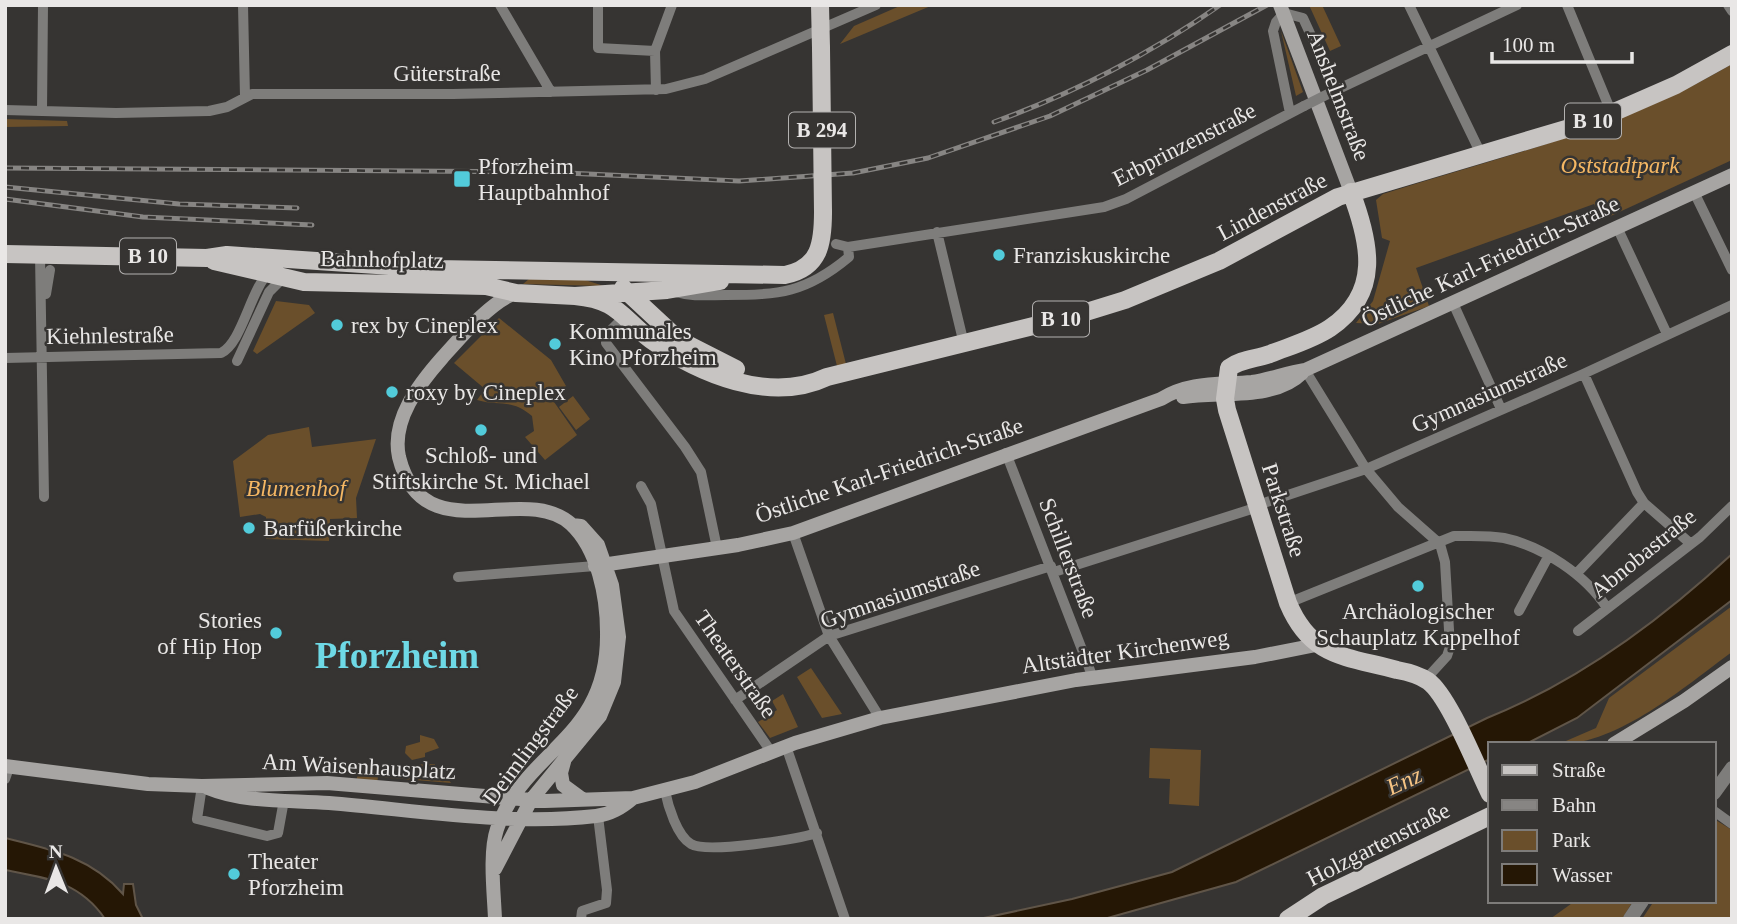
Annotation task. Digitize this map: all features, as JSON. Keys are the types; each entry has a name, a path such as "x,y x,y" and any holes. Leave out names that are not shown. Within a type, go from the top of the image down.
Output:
{"main road":[{"name":"B 294","path":"601,271 785,275 804,268 815,260 822,236 820,5"},
{"name":"Anshelmstraße","path":"1282,9 1351,192"},
{"name":"Lindenstraße","path":"575,296 608,302 647,337 678,357 737,382 778,388 813,384 827,377 1088,312 1219,261 1351,192 1612,114 1676,85 1732,54"},
{"name":"Östliche Karl-Friedrich-Straße","path":"601,565 717,548 793,533 1161,398 1227,388 1284,385 1305,370 1732,175"},
{"path":"1227,388 1229,368 1329,329 1359,297 1366,276 1369,252 1366,232 1351,192"},
{"name":"B 10","path":"5,254 207,258 227,255 314,261"},
{"name":"B 10","path":"207,258 273,282"},
{"name":"Bahnhofplatz","path":"314,261 601,271"},
{"path":"471,327 497,289 518,270"},
{"name":"B 10","path":"601,271 627,292"},
{"path":"649,316 646,300 659,290 665,280 662,272"},
{"name":"B 294","path":"627,292 659,290 740,275"},
{"name":"Bahnhofplatz","path":"273,282 497,289 516,293 575,296 627,292"},
{"name":"Lindenstraße","path":"627,292 649,316 687,345 737,369 769,376 827,377"},
{"path":"516,293 504,298 471,327 423,380 406,410 398,447 408,479 425,498 445,508 479,513 534,510 554,515 586,530 601,565"},
{"name":"Parkstraße","path":"1227,388 1228,415 1288,603 1304,633 1315,645"},
{"name":"Deimlingstraße","path":"495,869 531,800 600,716 614,682 619,630 601,565"},
{"name":"Deimlingstraße","path":"495,919 494,840 502,816 514,797 583,719 602,681 607,618 601,565"},
{"name":"Altstädter Kirchenweg","path":"633,798 665,791 786,746 880,718 1093,678 1255,657 1315,645 1426,679"},
{"path":"1617,742 1684,701 1732,667"},
{"path":"1426,679 1448,708 1488,790"},
{"path":"565,761 561,773 563,785 582,799"},
{"name":"Am Waisenhausplatz","path":"7,768 202,786 327,783 531,800 633,798"},
{"name":"Am Waisenhausplatz","path":"202,786 219,793 452,813 520,818 597,816"},
{"path":"452,813 461,800 458,793"},
{"path":"597,816 621,808 633,798"},
{"path":"468,814 485,827 494,840"},
{"name":"Holzgartenstraße","path":"1288,919 1323,896 1488,817"}],"street":[{"path":"42,111 43,5"},
{"path":"243,5 245,97"},
{"path":"500,5 551,92"},
{"path":"598,5 598,48 655,51"},
{"path":"656,90 655,51 672,5"},
{"name":"Güterstraße","path":"5,110 209,111 227,107 245,97 656,90 705,79 820,39 876,5"},
{"path":"1409,5 1481,154"},
{"name":"Erbprinzenstraße","path":"836,244 848,247 1104,206 1126,199 1304,106 1517,5"},
{"path":"1567,5 1612,114"},
{"path":"1728,5 1732,11"},
{"name":"Anshelmstraße","path":"1290,113 1273,31 1282,9 1303,18 1333,92"},
{"path":"1694,192 1732,270"},
{"path":"1617,227 1667,334"},
{"path":"937,232 964,344"},
{"path":"659,290 692,296 789,293 835,269 849,257 848,247"},
{"path":"40,255 44,497"},
{"path":"237,361 273,282 277,266 314,261"},
{"path":"42,321 50,270"},
{"name":"Kiehnlestraße","path":"5,358 221,353 231,346 273,282"},
{"path":"1453,303 1501,410"},
{"name":"Gymnasiumstraße","path":"735,700 829,636 1258,506 1366,469 1584,374 1732,305"},
{"path":"625,316 607,334 606,343 701,472 717,548"},
{"path":"1305,370 1329,414 1366,469 1398,507 1440,544 1446,562 1450,647 1447,656 1426,679"},
{"path":"1584,374 1644,503 1691,544"},
{"name":"Schillerstraße","path":"1006,453 1093,678"},
{"name":"Theaterstraße","path":"641,486 651,504 674,611 772,752"},
{"path":"1576,574 1644,503"},
{"name":"Abnobastraße","path":"1578,631 1691,544 1732,506"},
{"path":"793,533 829,636 880,718"},
{"path":"1288,603 1440,544 1454,536 1502,538 1521,543 1576,574 1607,608"},
{"path":"1519,611 1548,557"},
{"name":"Östliche Karl-Friedrich-Straße","path":"458,577 601,565"},
{"name":"Theaterstraße","path":"786,746 845,917"},
{"path":"1716,790 1732,768"},
{"path":"202,786 197,819 267,836 278,833 284,800"},
{"path":"665,791 670,810 688,843 697,846 749,845 817,833"},
{"path":"1716,812 1732,824"},
{"path":"581,919 582,911 606,903 597,816"},
{"path":"1630,919 1641,903"},
{"path":"831,919 845,917"}],"green space":[{"path":"902,5 933,5 840,44 854,26"},
{"path":"1309,5 1322,5 1341,46 1330,51"},
{"path":"1281,31 1303,92 1296,96"},
{"name":"Oststadtpark","path":"1732,64 1732,160 1602,220 1594,204 1416,268 1429,306 1378,324 1356,323 1373,301 1390,241 1382,238 1376,200 1383,194 1605,124 1648,107"},
{"path":"5,119 67,121 68,126 5,127"},
{"path":"529,279 585,280 604,286 523,284"},
{"path":"276,301 309,305 315,313 257,354 253,351"},
{"path":"833,313 846,364 837,366 824,315"},
{"path":"499,318 551,360 566,386 552,399 577,435 545,460 525,437 534,431 532,416 512,405 477,400 485,389 454,363"},
{"path":"573,396 590,419 576,430 559,407"},
{"name":"Blumenhof","path":"309,427 312,447 376,439 356,498 357,518 330,519 329,541 266,539 266,517 260,514 240,517 233,461 268,435"},
{"path":"1732,606 1732,652 1672,696 1627,724 1605,735 1564,742 1596,728 1609,698"},
{"path":"811,668 842,714 822,718 797,677"},
{"path":"783,694 798,727 770,738 758,722 777,710 772,701"},
{"path":"420,735 434,739 439,748 425,753 425,757 412,760 405,753 406,746 420,742"},
{"path":"1150,748 1201,750 1199,806 1169,804 1170,779 1149,778"},
{"path":"435,764 433,775 445,774 451,783 378,777 377,783 356,781 358,774 381,772 405,765"},
{"path":"1716,820 1732,830 1732,919 1642,919 1653,903 1716,903"},
{"path":"1572,903 1632,903 1622,919 1550,919"}],"water":[{"name":"Enz","path":"1732,554 1732,600 1577,718 1530,742 1488,742 1488,760 1236,882 1104,919 979,919 1072,899 1172,872 1553,686 1617,647 1705,579"},
{"path":"5,838 69,856 97,871 123,894 124,884 133,884 136,905 143,919 105,919 85,897 73,889 49,879 5,870"}],"railway":[{"path":"994,122 1053,99 1111,71 1167,40 1220,5"},
{"path":"5,168 545,172 739,181 853,173 928,158 1050,116 1147,70 1267,5"},
{"path":"5,187 179,204 297,208"},
{"path":"5,199 143,217 312,225"}],"place":[{"name":"Pforzheim Hauptbahnhof","path":"462,179"},
{"name":"Franziskuskirche","path":"999,255"},
{"name":"rex by Cineplex","path":"337,325"},
{"name":"Kommunales Kino Pforzheim","path":"555,344"},
{"name":"roxy by Cineplex","path":"392,392"},
{"name":"Schloß- und Stiftskirche St. Michael","path":"481,430"},
{"name":"Barfüßerkirche","path":"249,528"},
{"name":"Archäologischer Schauplatz Kappelhof","path":"1418,586"},
{"name":"Stories of Hip Hop","path":"276,633"},
{"name":"Theater Pforzheim","path":"234,874"}],"district":[{"name":"Pforzheim","path":"397,655"}]}
